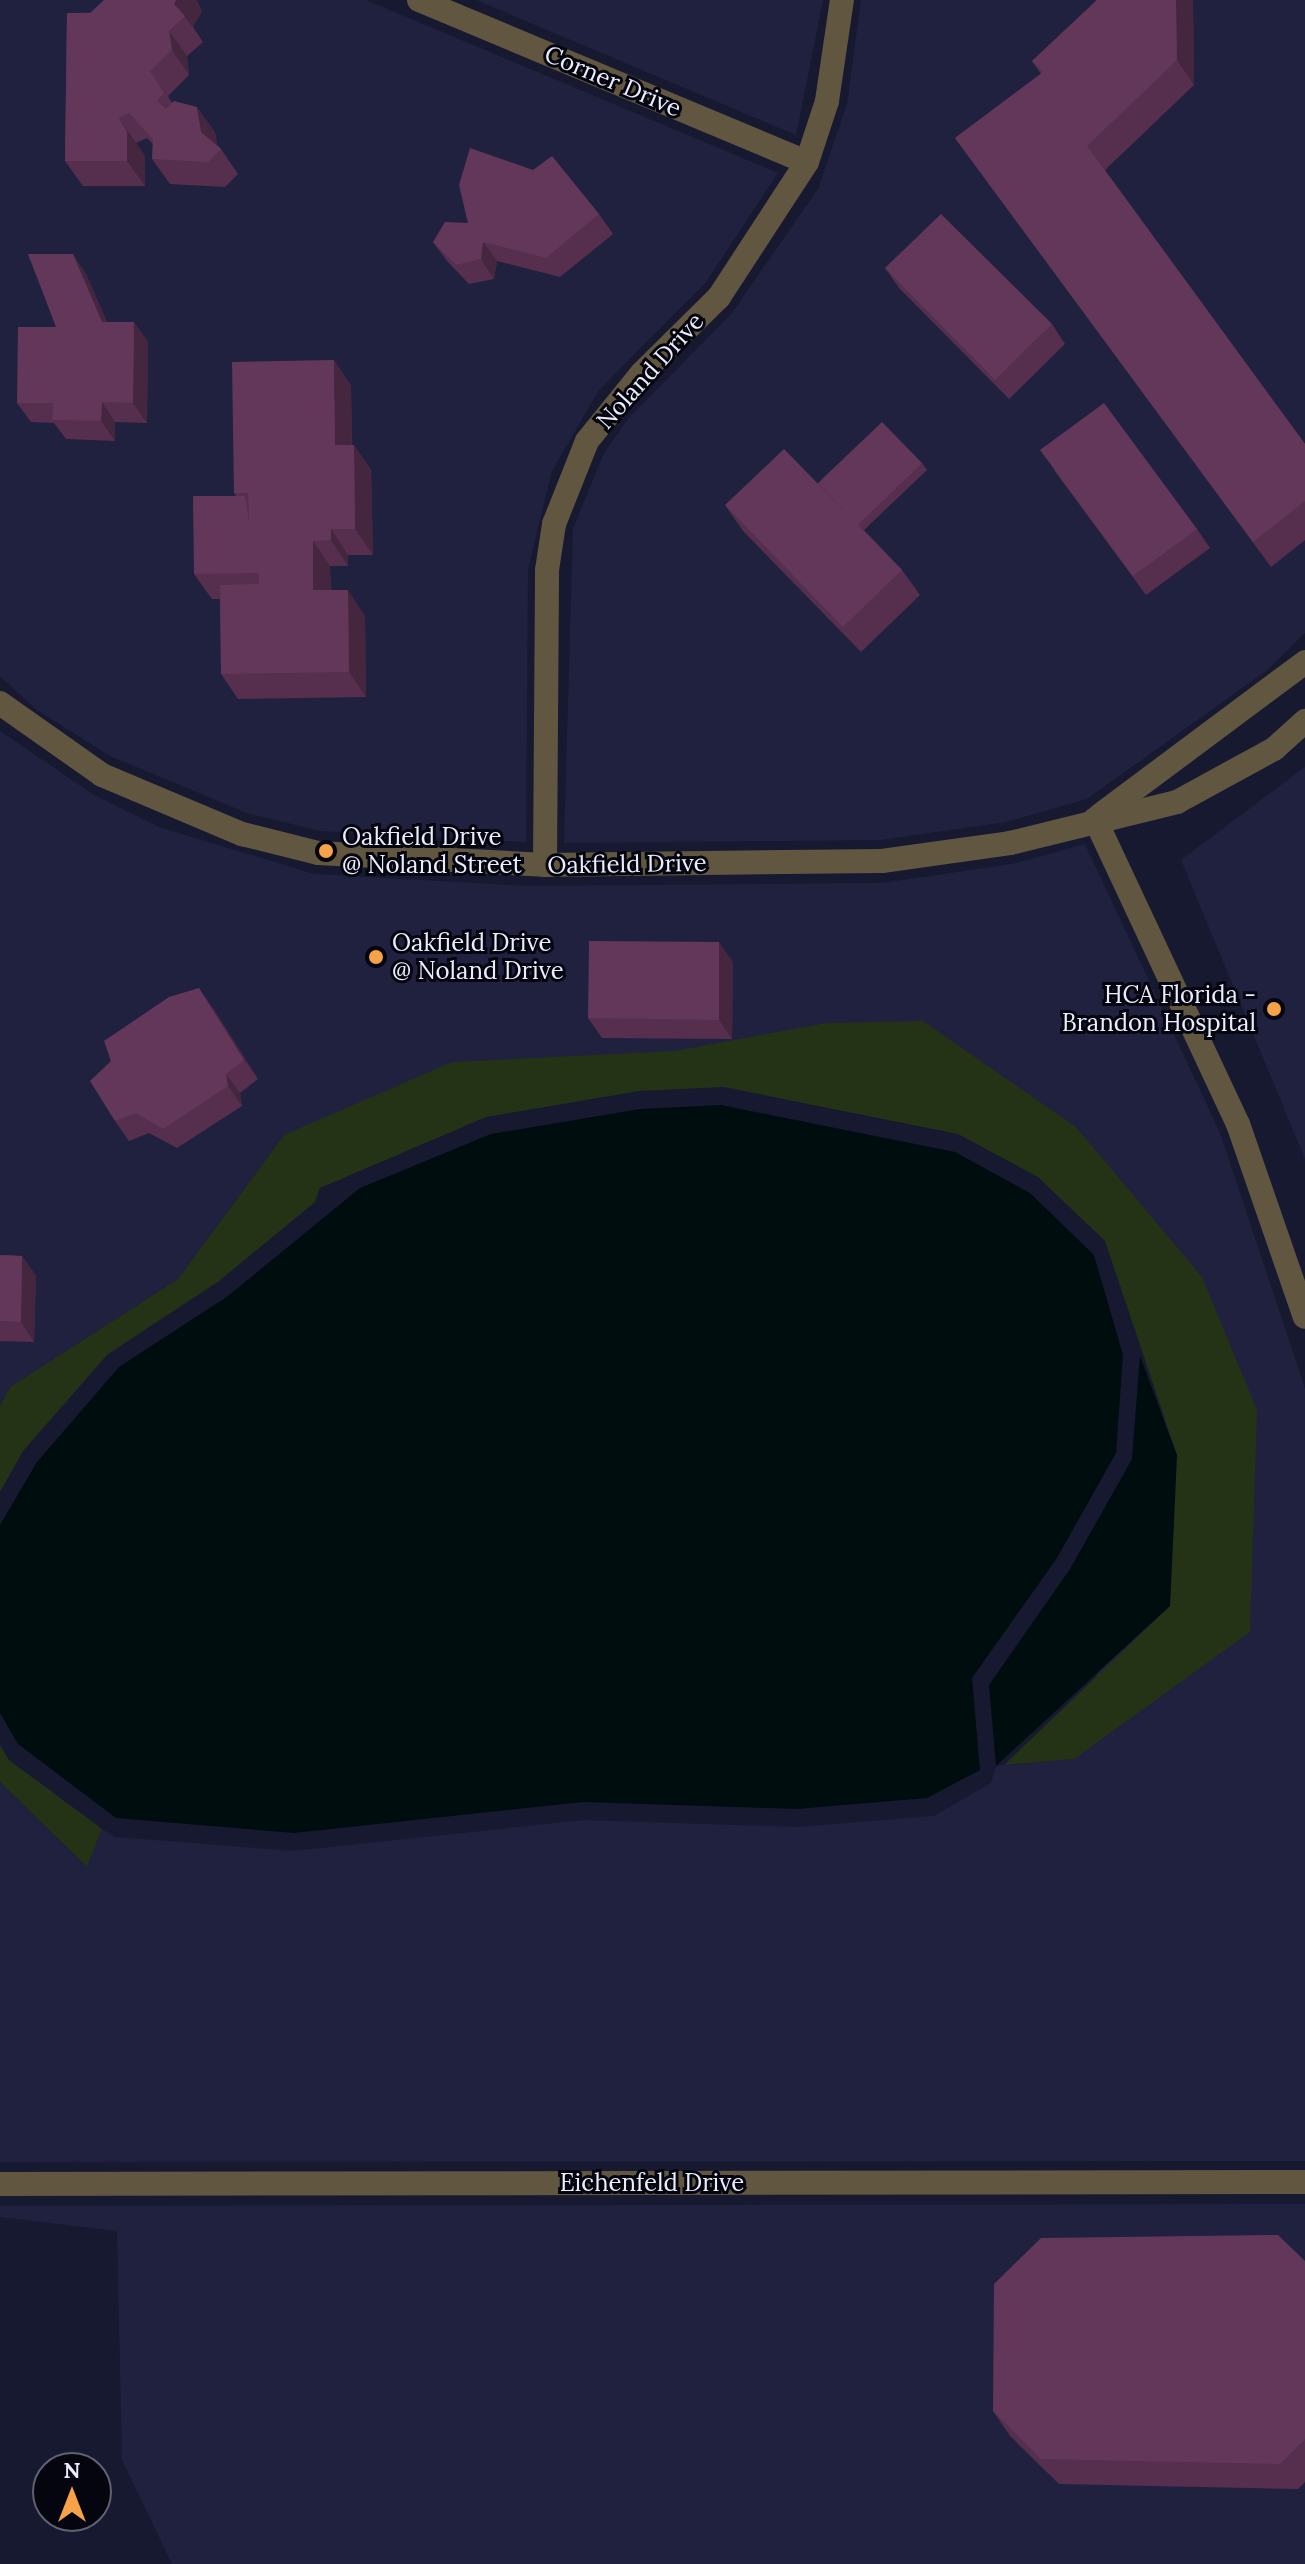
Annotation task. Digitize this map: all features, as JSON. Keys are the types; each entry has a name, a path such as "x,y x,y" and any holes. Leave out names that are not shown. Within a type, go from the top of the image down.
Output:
{"street":[{"name":"Corner Drive","path":"419,0 807,162"},
{"name":"Noland Drive","path":"545,865 547,570 570,479 614,404 719,297 807,162 827,101 842,0"},
{"name":"Oakfield Drive","path":"1095,819 1305,662"},
{"name":"Oakfield Drive","path":"0,703 102,775 242,834 318,853 545,865 882,861 1010,843 1095,819 1177,802 1274,749 1305,721"},
{"path":"1095,819 1238,1124 1305,1317"},
{"name":"Eichenfeld Drive","path":"0,2184 1305,2182"}],"shaded area":[{"path":"0,0 366,0 778,173 706,282 599,390 552,471 528,569 526,842 320,831 247,813 110,756 37,710 0,676"},
{"path":"476,0 823,0 796,135"},
{"path":"861,0 1305,0 1305,633 1266,671 1087,799 1006,822 881,840 564,843 573,529 604,453 628,419 732,313 818,189 847,104"},
{"path":"0,731 94,795 159,827 314,874 526,886 882,883 1012,864 1085,844 1220,1133 1305,1389 1305,2161 0,2162 0,1782 87,1867 102,1829 115,1837 293,1851 584,1820 798,1827 934,1816 991,1783 996,1766 1074,1759 1202,1277 826,1023 284,1135 178,1279 10,1387 0,1406"},
{"name":"HCA Florida - Brandon Hospital","path":"1305,767 1305,1159 1181,860"},
{"path":"721,1105 955,1152 1030,1193 1094,1255 1123,1355 1116,1453 1057,1558 972,1678 980,1770 927,1798 797,1809 583,1802 294,1833 116,1818 18,1744 0,1713 0,1525 37,1462 119,1367 228,1296 360,1188 491,1134 640,1109"},
{"path":"1140,1356 1177,1455 1170,1606 996,1766 989,1685 1070,1569 1132,1459"},
{"path":"1305,2204 1305,2564 172,2564 122,2460 117,2231 0,2217 0,2206"}],"green space":[{"path":"923,1021 1076,1127 1202,1277 1257,1410 1250,1632 1074,1759 1004,1765 1170,1606 1177,1455 1105,1241 1038,1177 958,1134 724,1087 639,1091 486,1117 320,1188 315,1202 219,1281 107,1355 23,1451 0,1492 0,1406 10,1387 178,1279 284,1135 452,1062 674,1051 826,1023"},
{"path":"0,1745 9,1760 102,1829 87,1867 0,1782"}],"building":[{"path":"104,0 176,0 174,4 185,16 169,31 172,50 150,71 164,93 157,101 166,109 174,101 197,107 201,132 221,149 208,162 152,159 153,139 129,113 119,118 127,131 127,161 65,161 67,13 90,13"},
{"path":"1097,0 1176,0 1177,60 1087,146 1305,444 1305,501 1253,542 955,138 1043,72 1032,61"},
{"path":"470,148 533,170 552,156 599,214 546,258 483,242 481,259 456,265 433,242 445,222 468,223 459,185"},
{"path":"941,214 1052,324 995,380 885,268"},
{"path":"28,254 73,254 102,322 134,322 133,403 102,402 101,421 52,420 53,403 17,403 18,327 56,327"},
{"path":"334,360 335,445 354,445 355,529 331,529 331,540 313,541 313,590 348,590 349,672 221,674 220,585 259,584 259,573 194,574 193,496 245,496 249,521 248,493 234,493 232,362"},
{"path":"1104,403 1197,529 1133,576 1040,450"},
{"path":"882,422 922,463 858,525 818,483"},
{"path":"784,449 902,570 843,627 725,505"},
{"path":"589,941 719,942 719,1020 588,1018"},
{"path":"199,988 244,1060 226,1074 228,1086 163,1129 136,1113 115,1121 90,1081 111,1061 104,1041 169,997"},
{"path":"0,1255 22,1256 21,1322 0,1321"},
{"path":"1278,2235 1305,2261 1305,2439 1280,2464 1041,2459 993,2411 994,2284 1041,2238"}],"place":[{"name":"Oakfield Drive @ Noland Street","path":"326,851"},
{"name":"Oakfield Drive @ Noland Drive","path":"376,957"},
{"name":"HCA Florida - Brandon Hospital","path":"1274,1009"}]}
